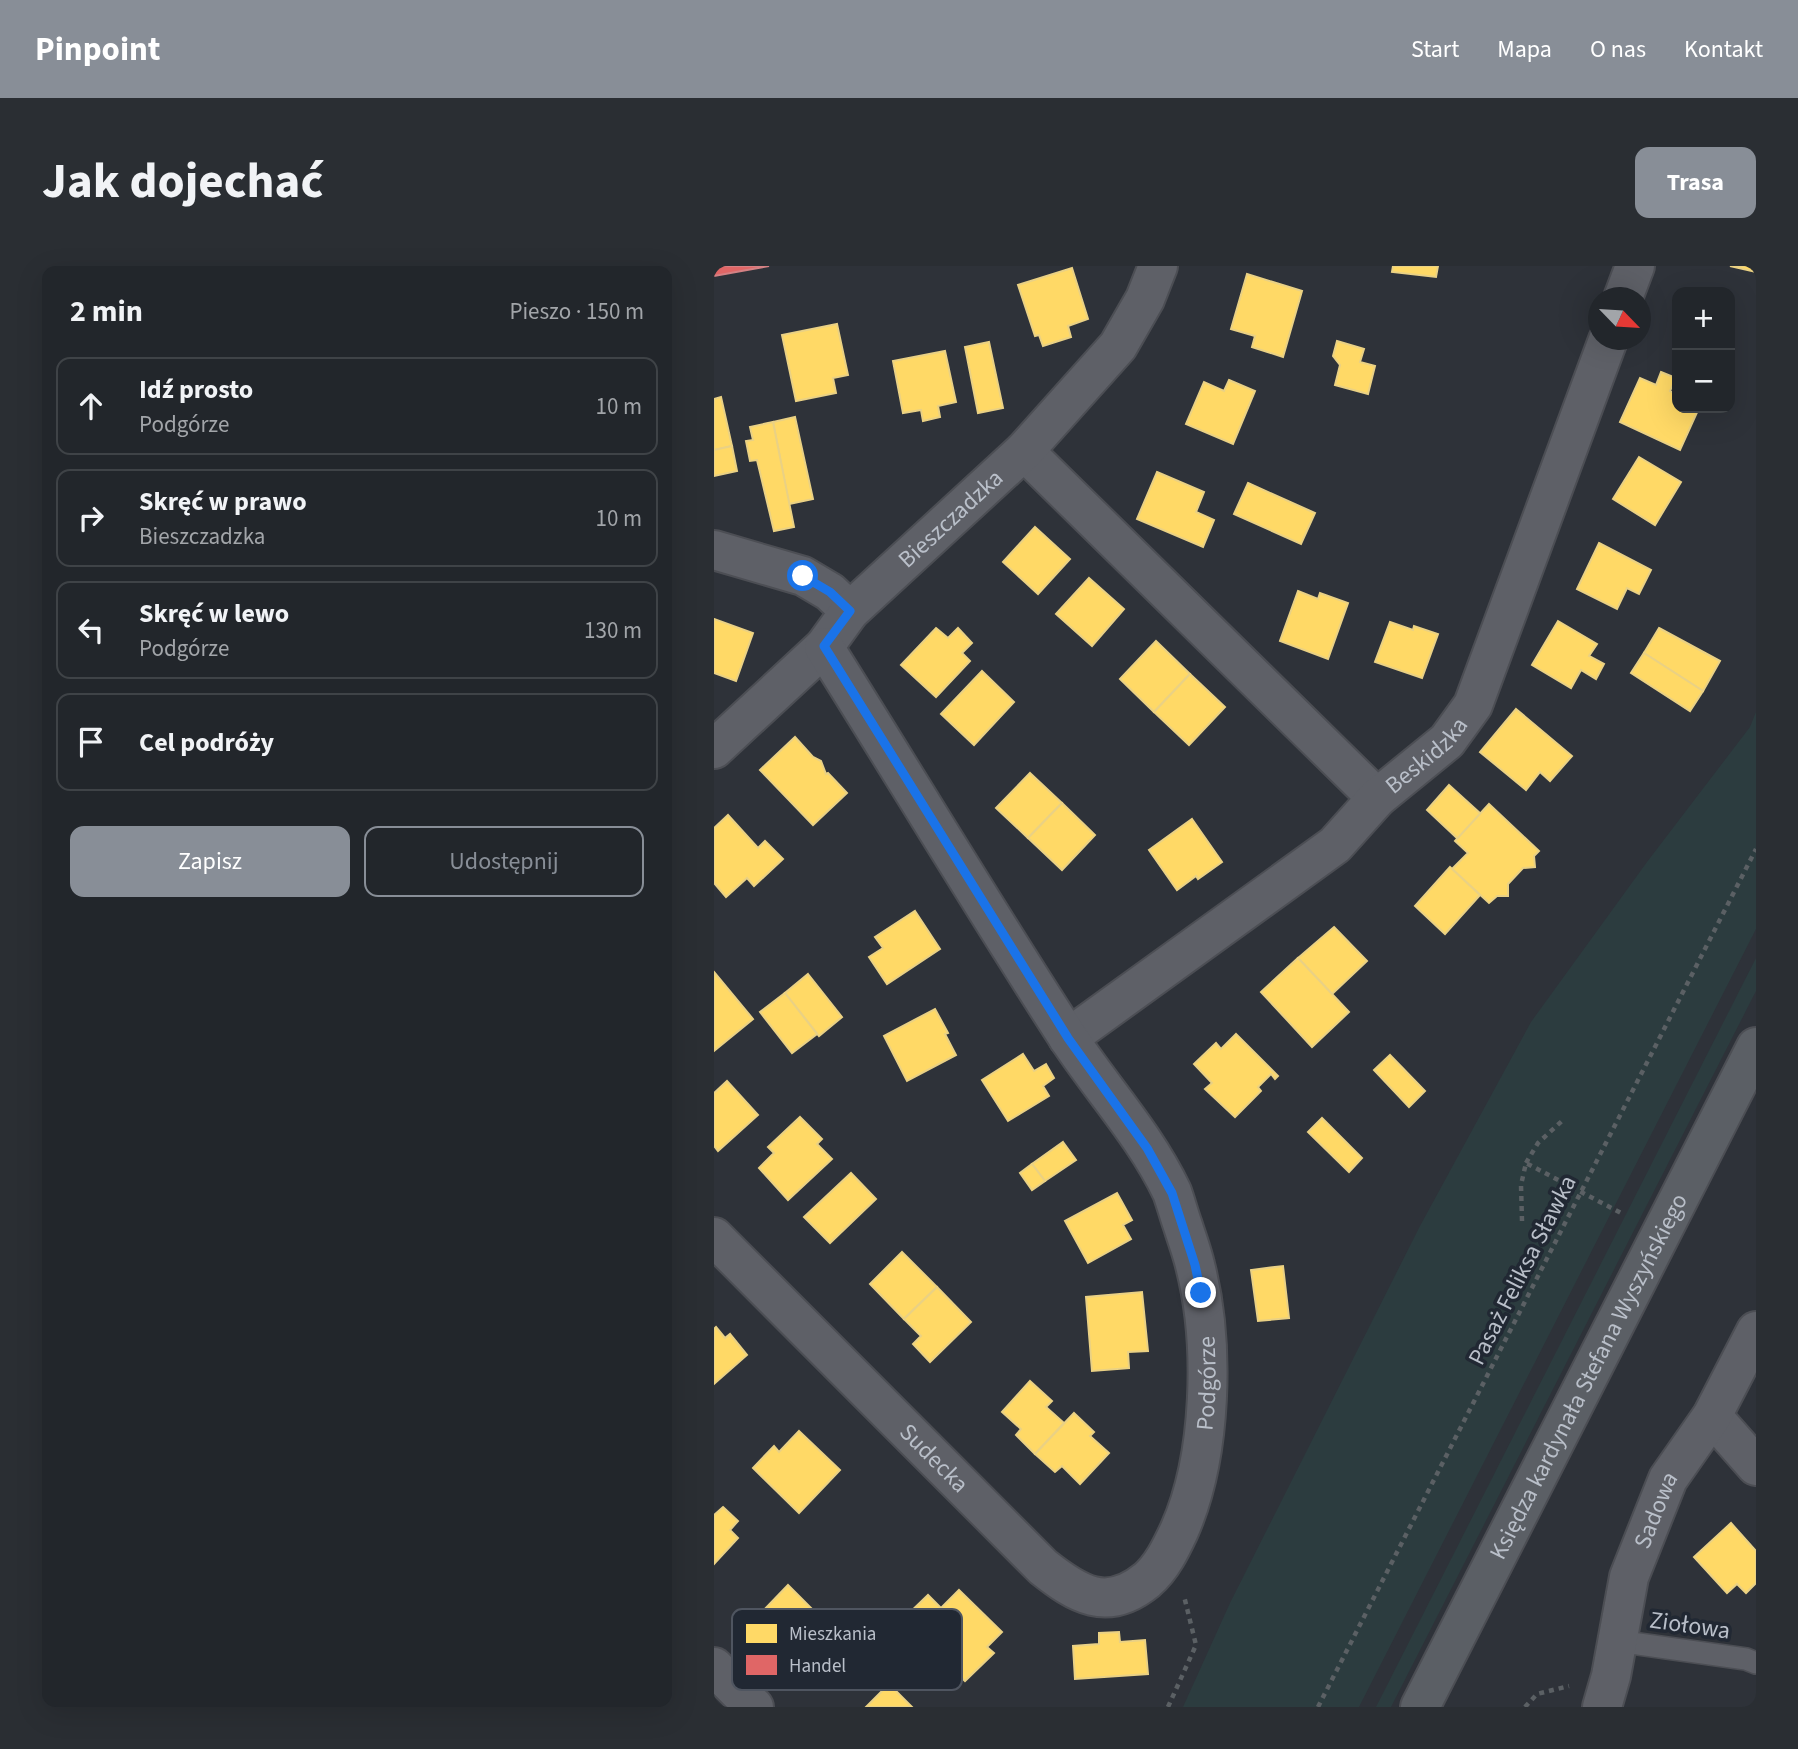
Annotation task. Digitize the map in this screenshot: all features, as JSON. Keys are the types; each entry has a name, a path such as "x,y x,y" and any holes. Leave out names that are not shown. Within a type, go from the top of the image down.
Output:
{"main road":[{"name":"Księdza kardynała Stefana Wyszyńskiego","path":"1420,1707 1756,1047"}],"street":[{"name":"Bieszczadzka","path":"714,749 824,646 850,611 1024,451 1118,346 1145,299 1158,266"},
{"path":"1627,287 1634,266"},
{"name":"Beskidzka","path":"1068,1038 1335,845 1377,798 1447,741 1473,705 1604,350"},
{"path":"1024,451 1377,798"},
{"path":"714,550 803,576 830,592 850,611"},
{"name":"Podgórze","path":"824,646 1068,1038 1147,1148 1172,1193 1201,1293 1207,1378 1205,1422 1190,1507 1172,1547"},
{"name":"Sudecka","path":"714,1237 1043,1567 1067,1586 1096,1597 1108,1598 1123,1594 1146,1581 1157,1571 1172,1547"},
{"name":"Sadowa","path":"1602,1707 1611,1676 1629,1577 1668,1479 1712,1416 1756,1331"},
{"path":"1712,1416 1756,1466"},
{"path":"714,1667 732,1685"},
{"path":"737,1690 754,1707"}],"lane":[{"name":"Ziołowa","path":"1617,1641 1746,1659 1756,1663"}],"path":[{"name":"Pasaż Feliksa Sławka","path":"1318,1707 1756,849"},
{"path":"1522,1221 1521,1185 1526,1163 1538,1143 1563,1120"},
{"path":"1526,1163 1621,1213"},
{"path":"1168,1707 1196,1645 1172,1547"},
{"path":"1525,1707 1537,1694"}],"shaded area":[{"path":"1756,712 1756,929 1359,1707 1183,1707 1230,1603 1420,1226 1531,1022 1647,862 1750,727"},
{"path":"1756,958 1756,991 1391,1707 1376,1707"}],"building: Mieszkania":[{"path":"1393,266 1438,266 1436,277 1392,272"},
{"path":"1730,266 1756,266 1756,272"},
{"path":"1072,268 1088,319 1068,326 1071,337 1043,346 1039,335 1035,336 1018,285"},
{"path":"1247,274 1302,291 1283,357 1252,347 1255,336 1231,329"},
{"path":"837,324 848,375 833,378 836,393 796,401 782,335"},
{"path":"1337,341 1364,349 1360,362 1375,366 1368,394 1335,385 1340,365 1333,356"},
{"path":"989,342 1003,408 978,413 965,347"},
{"path":"945,351 956,402 938,406 940,417 923,421 921,410 903,413 893,361"},
{"path":"1661,372 1672,376 1672,413 1697,413 1680,450 1620,422 1640,378 1656,385"},
{"path":"1229,380 1255,391 1233,444 1186,424 1204,382 1224,391"},
{"path":"721,397 732,446 714,450 714,399"},
{"path":"795,417 813,499 789,504 773,422"},
{"path":"773,422 794,527 774,531 757,460 750,461 746,441 753,440 750,427"},
{"path":"732,446 737,471 714,476 714,450"},
{"path":"1639,457 1681,482 1655,525 1613,499"},
{"path":"1157,472 1204,492 1196,512 1214,520 1203,547 1137,519"},
{"path":"1248,483 1315,513 1301,544 1234,514"},
{"path":"1035,527 1070,559 1038,594 1003,562"},
{"path":"1599,543 1651,570 1639,594 1627,588 1617,609 1577,589"},
{"path":"1089,578 1124,609 1092,646 1056,614"},
{"path":"1298,591 1318,599 1320,593 1348,603 1328,659 1280,641"},
{"path":"714,619 753,633 736,681 714,673"},
{"path":"1558,621 1597,644 1589,656 1604,664 1596,679 1581,670 1571,688 1532,665"},
{"path":"1390,622 1413,630 1414,626 1438,634 1422,678 1375,662"},
{"path":"936,628 948,638 958,628 972,643 962,653 970,661 936,697 901,665"},
{"path":"1659,628 1720,661 1703,691 1644,653"},
{"path":"1156,641 1190,674 1154,712 1120,679"},
{"path":"1644,653 1703,691 1690,711 1631,673"},
{"path":"982,671 1014,702 974,745 941,714"},
{"path":"1190,674 1225,707 1189,745 1154,712"},
{"path":"1516,709 1572,756 1550,781 1540,772 1526,790 1480,752"},
{"path":"795,737 813,757 821,761 826,774 847,793 813,825 760,770"},
{"path":"1030,773 1062,803 1028,838 996,808"},
{"path":"1449,785 1481,814 1458,839 1427,810"},
{"path":"1062,803 1095,835 1062,870 1028,838"},
{"path":"1489,804 1539,851 1534,856 1535,867 1523,868 1508,884 1508,896 1497,896 1489,903 1452,869 1468,853 1455,841"},
{"path":"728,815 758,848 765,841 783,859 754,886 747,878 726,897 714,883 714,828"},
{"path":"1192,819 1222,862 1177,890 1149,850"},
{"path":"1450,867 1480,895 1445,934 1415,906"},
{"path":"915,911 940,949 887,984 869,957 883,948 875,937"},
{"path":"1334,927 1367,961 1332,994 1298,958"},
{"path":"1298,958 1349,1012 1312,1047 1261,992"},
{"path":"714,972 753,1019 714,1051"},
{"path":"808,974 842,1017 819,1036 785,993"},
{"path":"785,993 817,1034 792,1053 760,1012"},
{"path":"935,1009 956,1055 907,1081 884,1036"},
{"path":"1236,1034 1278,1076 1275,1079 1271,1074 1258,1087 1261,1091 1235,1117 1205,1089 1212,1083 1194,1064 1216,1043 1221,1049"},
{"path":"1023,1054 1034,1071 1046,1064 1054,1078 1043,1086 1049,1096 1008,1121 982,1080"},
{"path":"1390,1055 1425,1091 1409,1107 1374,1070"},
{"path":"727,1081 758,1115 718,1151 714,1146 714,1093"},
{"path":"800,1117 822,1139 817,1144 832,1159 788,1200 759,1168 774,1153 768,1147"},
{"path":"1322,1118 1362,1158 1349,1172 1308,1132"},
{"path":"1063,1142 1076,1160 1045,1181 1032,1164"},
{"path":"1032,1164 1045,1181 1032,1190 1020,1173"},
{"path":"851,1173 876,1199 830,1243 804,1217"},
{"path":"1117,1193 1132,1220 1123,1225 1131,1239 1088,1263 1065,1221"},
{"path":"902,1252 937,1287 904,1319 870,1284"},
{"path":"1283,1266 1289,1318 1258,1321 1251,1270"},
{"path":"937,1287 971,1322 930,1362 913,1344 921,1336 904,1319"},
{"path":"1142,1292 1148,1351 1128,1352 1129,1368 1092,1371 1086,1297"},
{"path":"716,1327 725,1338 730,1334 747,1355 714,1384 714,1329"},
{"path":"1030,1381 1052,1401 1046,1407 1064,1423 1035,1454 1016,1435 1021,1429 1002,1412"},
{"path":"1074,1413 1094,1432 1090,1436 1109,1453 1080,1484 1062,1466 1055,1472 1035,1454"},
{"path":"799,1431 840,1470 799,1513 753,1468 774,1446 779,1452"},
{"path":"723,1507 738,1521 730,1530 738,1538 714,1564 714,1515"},
{"path":"1731,1523 1756,1551 1756,1583 1746,1593 1737,1584 1727,1593 1694,1557"},
{"path":"788,1585 812,1609 765,1609"},
{"path":"959,1590 1002,1632 987,1647 994,1653 965,1681 962,1678 962,1609 913,1609 928,1595 941,1608"},
{"path":"1119,1632 1120,1642 1145,1640 1148,1674 1075,1679 1073,1646 1099,1644 1099,1633"},
{"path":"883,1690 895,1690 912,1707 866,1707"}],"building: Handel":[{"path":"714,266 769,266 714,276"}],"route":[{"path":"803,576 830,592 850,611 824,646 1068,1038 1147,1148 1172,1193 1201,1293"}]}
